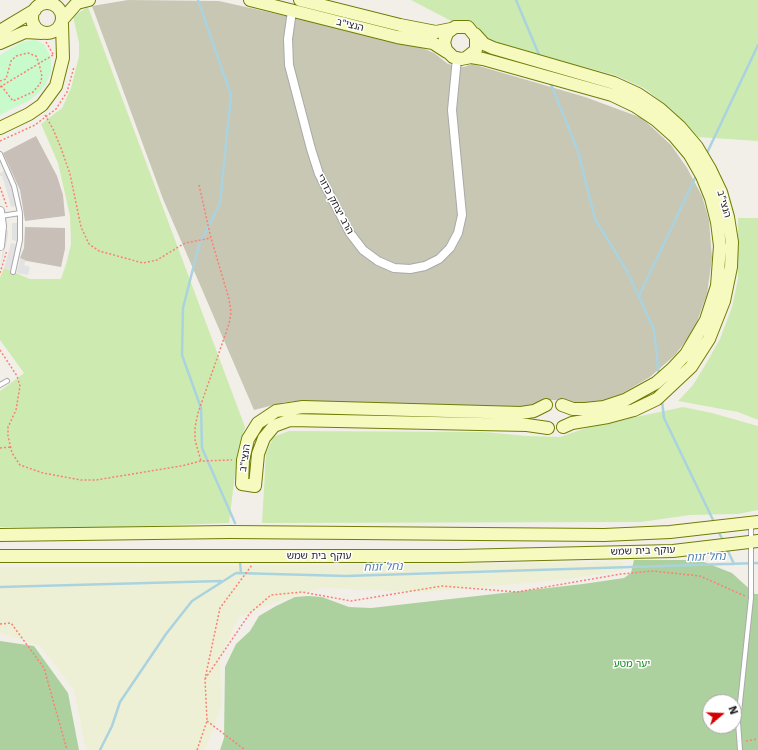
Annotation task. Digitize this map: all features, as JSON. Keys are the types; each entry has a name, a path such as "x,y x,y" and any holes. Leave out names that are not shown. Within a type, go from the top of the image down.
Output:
{"street":[{"path":"44,36 54,32 77,3 89,0"},
{"name":"הנצי\"ב","path":"250,0 397,37 433,44 457,56 485,59 612,95 635,106 656,120 690,155 712,198 718,222 720,246 717,286 706,320 686,354 672,370 656,383 625,400 604,407 573,409 562,405"},
{"name":"הנצי\"ב","path":"300,0 400,25 436,32 450,29"},
{"path":"0,31 35,10 40,5 53,2 58,7 62,22 63,58 60,73 50,95 29,114 0,128"},
{"path":"35,10 32,16 33,23 44,36"},
{"name":"הרב יצחק כדורי","path":"292,11 288,39 289,65 311,149 320,174 350,233 363,250 378,261 394,268 418,268 439,259 450,248 458,233 462,215 452,110 457,56"},
{"path":"463,26 470,29 475,34 477,47 473,54 457,56 444,45 444,40 450,29 463,26"},
{"path":"0,43 25,32 44,36 53,40 59,55 60,73"},
{"name":"הנצי\"ב","path":"475,34 484,44 493,48 614,83 638,94 660,109 680,127 700,152 721,192 728,217 732,242 731,267 724,301 709,339 691,367 657,399 634,410 608,417 572,423 563,427"},
{"path":"0,213 0,246"},
{"path":"554,402 562,405 566,409 568,416 567,422 563,427 557,429 548,428 544,424 541,418 542,410 546,405 554,402"},
{"name":"הנצי\"ב","path":"546,405 534,411 520,413 288,408 276,411 258,423 248,439 243,461 242,484 255,486 258,454 264,438 274,426 290,420 527,425 548,428"},
{"name":"עוקף בית שמש","path":"0,535 230,532 604,535 670,532 754,522"},
{"name":"עוקף בית שמש","path":"0,556 457,556 673,551 754,541"}],"lane":[{"path":"0,154 10,172 20,213 20,240 13,272"},
{"path":"0,213 20,213"},
{"path":"0,385 6,381"},
{"path":"740,750 738,742 738,722 751,598 754,522"}],"path":[{"path":"44,36 54,55 54,60"},
{"path":"0,81 6,79 12,61 16,56 32,53 39,63 42,77 38,88 33,92 13,101 0,86 39,63 54,55"},
{"path":"38,107 54,128 70,174 81,227 89,244 99,251 143,263 157,260 185,244 211,238"},
{"path":"199,185 211,238 230,299 231,312 229,324 198,413 195,427 195,440 201,461"},
{"path":"0,350 17,376 20,386 20,395 8,427 10,447 20,465 31,470 81,480 96,480 215,459 243,461"},
{"path":"0,448 10,447"},
{"path":"197,750 207,721 205,679 220,608 259,556"},
{"path":"205,679 250,613 270,595 302,592 351,602 442,586 516,592 631,573 653,571 700,576 751,598"},
{"path":"0,624 11,623 44,668 67,750"},
{"path":"207,721 245,750"},
{"path":"738,742 758,739"}],"shaded area":[{"path":"128,0 219,1 415,45 434,53 448,64 464,67 472,64 585,97 642,118 671,145 687,168 702,196 709,220 712,258 707,294 694,330 675,355 650,377 621,394 599,402 575,404 562,400 546,400 520,408 303,401 285,402 254,410 163,199 92,6"},
{"path":"4,171 11,186 16,206 11,207 2,176 0,176 0,173"},
{"path":"12,223 17,223 17,241 12,240"},
{"path":"6,230 8,230 8,236 0,269"},
{"path":"11,243 17,244 10,270 4,268"},
{"path":"20,259 26,260 24,265 30,267 28,275 17,273"},
{"path":"623,562 623,571 550,581 424,592 321,588 268,605 238,618 220,658 222,705 205,750 86,750 74,690 40,646 0,633 0,567"}],"green space":[{"path":"411,0 758,0 758,141 698,137 672,110 644,88 615,75 493,44 483,37 475,26 465,22 455,23"},
{"path":"88,7 245,427 238,450 229,523 92,528 0,527 0,391 24,373 0,340 0,277 4,268 30,279 61,279 67,261 71,244 70,216 58,163 41,124 62,108 71,88 79,56 79,43 73,16"},
{"path":"35,40 44,44 51,58 51,72 47,82 40,92 30,100 0,115 0,55 22,42"},
{"path":"738,218 758,218 758,420 738,412 678,401 693,385 707,362 720,339 732,307 738,279"},
{"path":"683,407 712,413 758,426 758,510 738,514 690,515 641,522 262,523 266,454 273,437 289,431 484,432 560,437 589,427"},
{"name":"יער מטע","path":"634,560 699,560 732,573 755,594 758,594 758,750 220,750 224,738 225,667 236,644 250,631 259,616 295,597 322,597 349,607 371,608 624,578 631,573"},
{"path":"0,641 34,646 68,693 79,750 0,750"}],"building":[{"path":"36,136 57,176 63,195 65,216 25,221 20,190 3,153"},
{"path":"25,227 65,228 65,249 61,267 27,261 20,258 24,248"}],"waterway":[{"path":"198,0 231,95 220,203 199,245 183,308 182,355 201,408 202,448 235,523"},
{"path":"516,0 540,57"},
{"path":"706,155 758,45"},
{"path":"550,82 578,151 595,219 627,271 654,330 659,376"},
{"path":"639,296 697,174"},
{"path":"662,401 664,418 714,522"},
{"path":"718,531 724,542"},
{"path":"727,549 734,564"},
{"path":"240,562 241,573"},
{"name":"נחל זנוח","path":"100,750 112,726 120,702 166,634 192,601 236,573 346,576 758,563"},
{"path":"0,587 221,581"}]}
